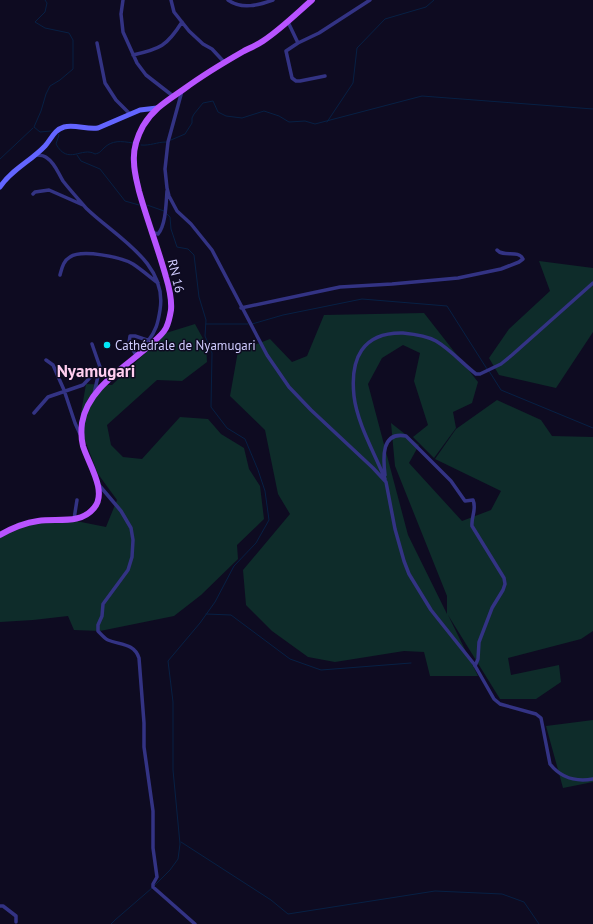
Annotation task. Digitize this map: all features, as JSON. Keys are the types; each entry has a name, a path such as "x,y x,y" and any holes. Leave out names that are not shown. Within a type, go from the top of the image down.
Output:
{"main road":[{"name":"RN 16","path":"0,535 12,528 41,520 74,519 84,517 95,508 98,502 98,485 86,457 81,436 81,426 84,413 94,395 105,383 137,357 150,342 162,334 167,326 171,303 170,292 139,189 134,162 135,144 142,128 157,108 199,78 262,42 288,22 312,0"},
{"path":"0,187 9,176 45,145 58,129 67,126 91,129 98,128 130,114 149,108 157,108"}],"street":[{"path":"123,0 121,14 122,26 132,55 144,73 173,96"},
{"path":"171,0 174,12 189,31 212,49 225,63"},
{"path":"228,0 236,5 245,6 254,6 274,0"},
{"path":"325,76 300,81 294,80 292,78 286,51 298,43 319,33 370,0"},
{"path":"132,55 164,45 170,40 182,22"},
{"path":"288,22 298,43"},
{"path":"97,43 105,83 116,100 130,114"},
{"path":"182,90 168,142 165,168 169,196 177,211 212,250 251,327 267,355 292,391 386,482"},
{"path":"35,154 43,155 50,160 63,181 85,207 145,260 153,270 159,284 162,304 158,325 150,342 135,336 130,336 129,343 137,357"},
{"path":"151,232 158,234 162,230 166,207 167,188"},
{"path":"33,194 34,192 49,190 85,207"},
{"path":"241,308 340,287 458,278 501,269 523,259 521,255 501,253 497,250"},
{"path":"60,275 64,262 68,257 84,253 123,259 159,284"},
{"path":"386,482 364,429 354,397 354,370 358,358 366,343 378,336 396,333 420,336 435,340 455,354 476,374 480,374 501,364 593,283"},
{"path":"92,344 100,367 94,395"},
{"path":"46,360 53,365 65,391 75,423 81,436"},
{"path":"34,414 48,397 83,385 100,367"},
{"path":"475,666 478,659 479,642 492,608 505,584 504,578 472,526 476,505 473,500 465,501 451,481 411,440 406,436 393,436 389,440 385,450 384,464 386,482 395,529 409,574 431,610 475,666 497,703 536,714 541,718 550,764 554,770 570,779 585,781 593,779"},
{"path":"98,485 121,511 131,528 133,540 132,557 128,570 103,604 102,616 98,625 98,631 107,639 133,649 137,652 139,658 144,723 144,747 153,812 153,848 157,877 153,887 195,924"},
{"path":"74,519 77,500"},
{"path":"0,906 4,906 16,916 16,922"}],"green space":[{"path":"539,261 593,268 593,332 556,388 499,375 489,358 509,329 550,291"},
{"path":"424,313 478,382 472,403 453,412 456,428 434,458 413,437 428,425 414,381 420,353 403,345 382,358 368,384 408,535 447,614 447,596 395,466 391,423 419,445 409,463 462,521 491,510 501,491 435,459 456,429 497,400 541,420 552,436 593,437 593,631 581,639 508,658 511,675 559,665 561,682 536,699 500,699 448,615 478,676 430,676 424,652 404,651 335,662 308,657 272,631 246,605 243,570 290,514 278,494 265,430 230,396 238,351 270,339 292,362 307,356 324,315"},
{"path":"195,324 206,344 207,362 182,381 157,380 107,425 111,445 123,457 142,459 180,417 208,419 221,434 244,448 249,469 260,486 264,519 237,545 238,559 201,595 174,616 100,631 74,630 68,616 0,622 0,534 19,522 56,517 106,527 117,500 98,474 79,425 86,384 112,385 166,333"},
{"path":"593,720 593,782 563,788 546,726"}],"waterway":[{"path":"45,0 47,3 45,12 35,22 45,28 69,33 73,40 73,69 50,86 34,127 40,132 51,131"},
{"path":"327,122 353,83 357,48 385,19 426,7 434,0"},
{"path":"171,140 185,134 192,123 194,114 203,103 213,101 218,112 226,116 242,118 264,111 279,116 289,122 305,121 315,124 422,96 593,109"},
{"path":"0,159 33,128"},
{"path":"58,134 56,144 65,154 70,155 85,152 97,154 107,145 114,142 133,143"},
{"path":"141,145 166,142"},
{"path":"77,155 81,161 100,169 125,201 139,205"},
{"path":"147,205 164,211"},
{"path":"154,886 170,870 178,859 180,844 173,770 173,702 168,661 200,623 215,602 234,566 256,543 269,520 265,491 245,439 227,428 211,407 212,353 205,336 206,320 199,297 194,255 188,249 177,247 171,229 170,217 166,213"},
{"path":"252,324 283,315 362,299 447,306 487,369"},
{"path":"206,324 248,324"},
{"path":"489,371 501,390 593,428"},
{"path":"206,614 231,615 290,659 321,670 411,663"},
{"path":"181,842 271,900 288,914 435,891 502,894 524,902 539,924"},
{"path":"111,924 152,888"}],"place":[{"name":"Cathédrale de Nyamugari","path":"107,345"}],"district":[{"name":"Nyamugari","path":"96,371"}]}
